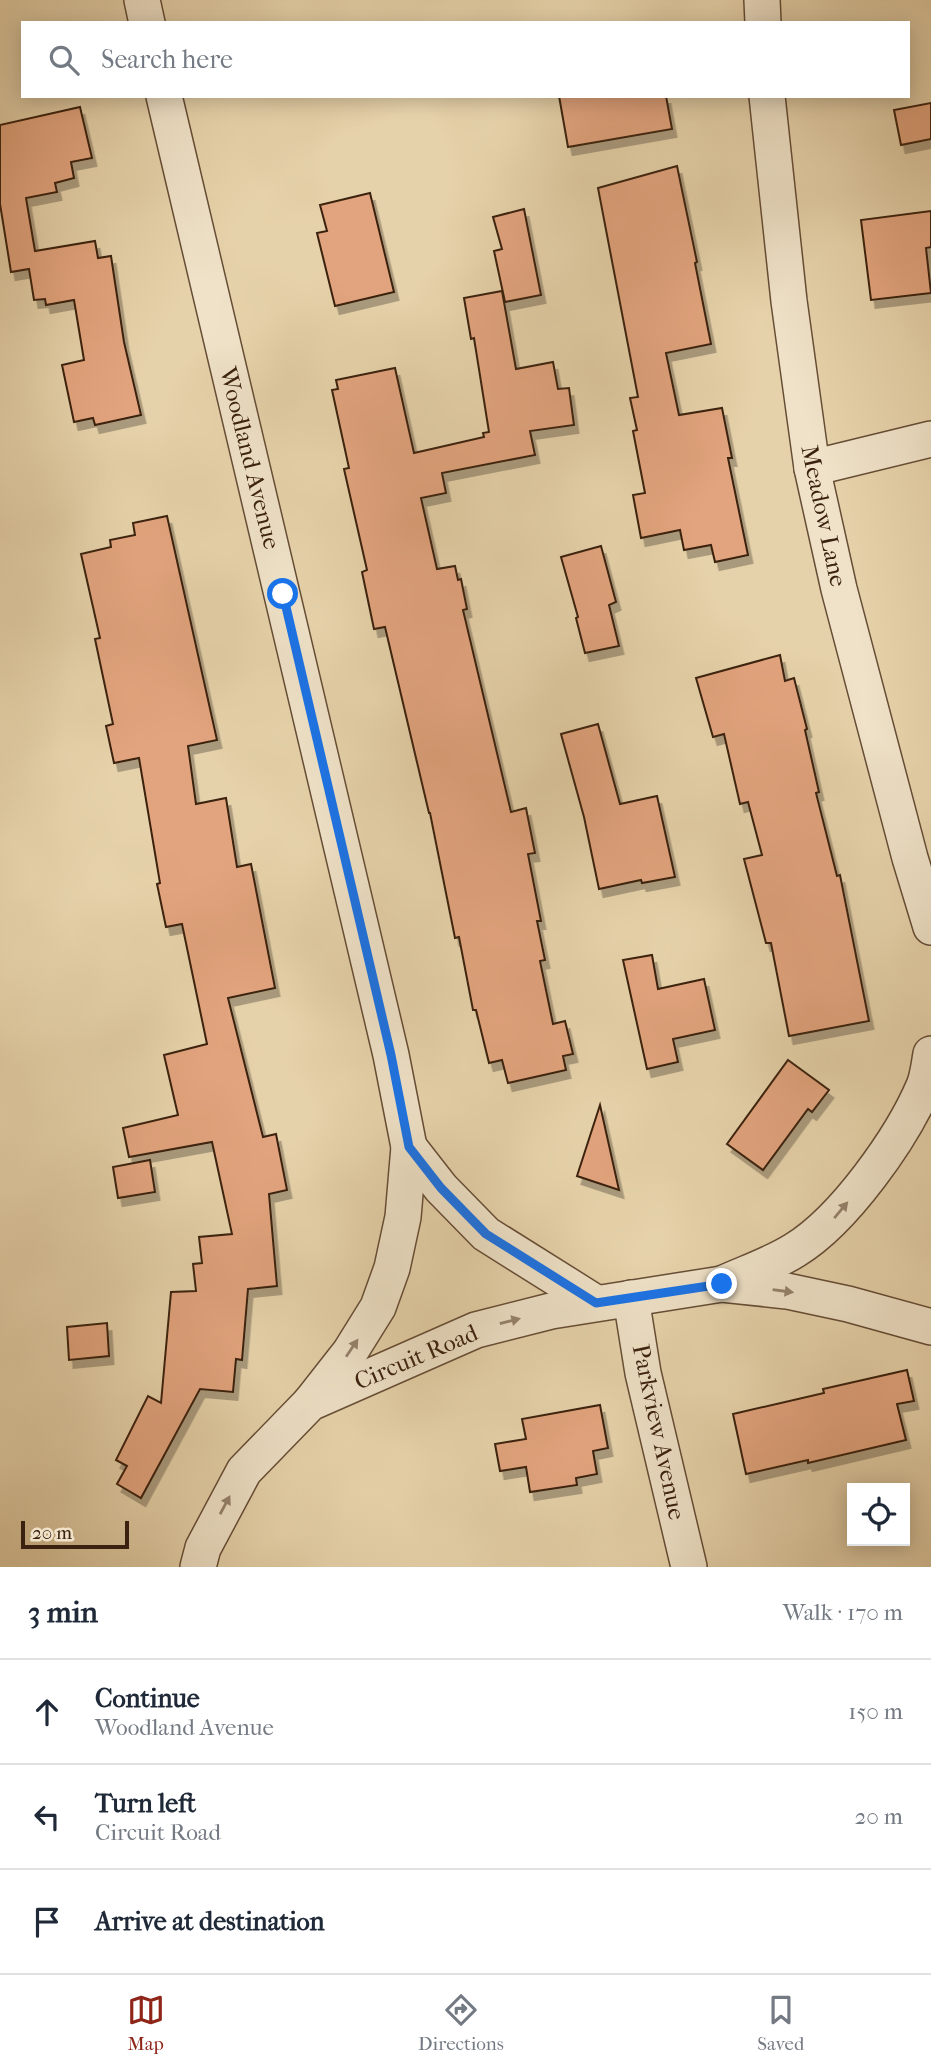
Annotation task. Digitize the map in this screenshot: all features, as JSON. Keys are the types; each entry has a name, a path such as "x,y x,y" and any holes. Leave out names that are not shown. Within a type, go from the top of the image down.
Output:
{"street":[{"path":"142,0 147,21"},
{"path":"762,0 763,21"},
{"name":"Woodland Avenue","path":"164,98 385,1028 409,1147 403,1217 392,1268 378,1307 350,1352 310,1403"},
{"name":"Meadow Lane","path":"766,98 789,301 812,468 842,603 931,927"},
{"path":"812,468 931,439"},
{"name":"Circuit Road","path":"722,1284 796,1250 834,1218 874,1170 898,1133 925,1084 931,1054"},
{"name":"Woodland Avenue","path":"409,1147 441,1188 486,1234 596,1303"},
{"name":"Circuit Road","path":"198,1567 203,1548 244,1471 310,1403 476,1330 551,1311 722,1284 787,1291 860,1307 931,1327"},
{"name":"Parkview Avenue","path":"631,1297 643,1373 689,1567"}],"building":[{"path":"559,98 666,98 672,129 568,147"},
{"path":"931,103 931,139 901,145 894,110"},
{"path":"80,107 92,158 71,162 74,178 55,183 57,192 26,198 35,251 95,241 98,258 111,256 124,342 141,415 95,425 93,418 74,422 62,365 84,360 74,300 46,305 45,299 34,300 29,269 11,272 0,204 0,125"},
{"path":"677,166 711,344 666,353 679,415 722,408 732,458 728,458 748,555 715,562 711,545 684,550 680,530 641,538 633,495 645,493 633,431 637,430 630,398 638,397 598,188"},
{"path":"370,193 394,292 335,306 317,233 327,231 320,205"},
{"path":"524,209 541,295 505,302 494,251 502,249 493,217"},
{"path":"931,211 931,247 926,248 931,293 871,300 861,220"},
{"path":"502,291 516,369 553,362 558,389 569,388 574,425 530,431 535,455 442,473 446,493 421,498 437,569 455,566 458,580 461,579 467,609 463,610 511,812 526,808 535,853 528,854 541,921 537,921 545,960 540,961 553,1024 565,1021 573,1054 563,1056 566,1070 508,1083 502,1060 489,1063 476,1010 473,1010 459,937 455,938 430,813 385,627 374,629 362,572 367,570 344,469 349,468 332,390 338,389 336,380 395,368 414,453 484,437 483,433 489,432 474,338 471,339 464,298"},
{"path":"167,516 217,740 188,746 196,804 226,798 237,867 251,864 275,988 228,998 263,1137 276,1134 287,1190 269,1194 277,1286 248,1289 242,1360 236,1359 233,1392 200,1389 141,1498 117,1484 127,1466 116,1460 148,1396 161,1403 171,1292 196,1291 193,1264 202,1263 199,1237 232,1234 212,1142 129,1157 123,1128 178,1115 164,1055 207,1044 182,924 166,927 157,884 160,883 139,758 114,763 106,726 113,724 95,639 100,638 81,554 111,547 110,540 135,535 133,523"},
{"path":"601,546 616,602 609,605 619,646 585,653 561,557"},
{"path":"780,655 785,681 794,678 807,729 805,730 819,792 816,793 837,876 840,875 869,1021 789,1036 771,943 766,943 744,859 762,855 748,802 740,804 724,734 713,737 696,678"},
{"path":"598,724 620,804 657,796 675,877 642,883 641,880 599,889 584,817 561,734"},
{"path":"652,955 658,989 704,979 715,1030 673,1039 678,1062 647,1069 623,960"},
{"path":"788,1060 829,1090 812,1112 808,1109 763,1170 727,1144"},
{"path":"600,1105 619,1190 577,1176"},
{"path":"150,1160 155,1192 118,1198 113,1167"},
{"path":"107,1323 109,1356 69,1360 67,1327"},
{"path":"907,1370 914,1401 897,1404 906,1440 808,1463 808,1460 746,1474 733,1414 824,1393 823,1389"},
{"path":"600,1405 608,1448 593,1451 597,1474 576,1478 577,1485 530,1492 526,1467 500,1471 495,1444 526,1439 522,1419"}],"route":[{"path":"283,594 391,1055 409,1147 441,1188 486,1234 596,1303 722,1284"}]}
